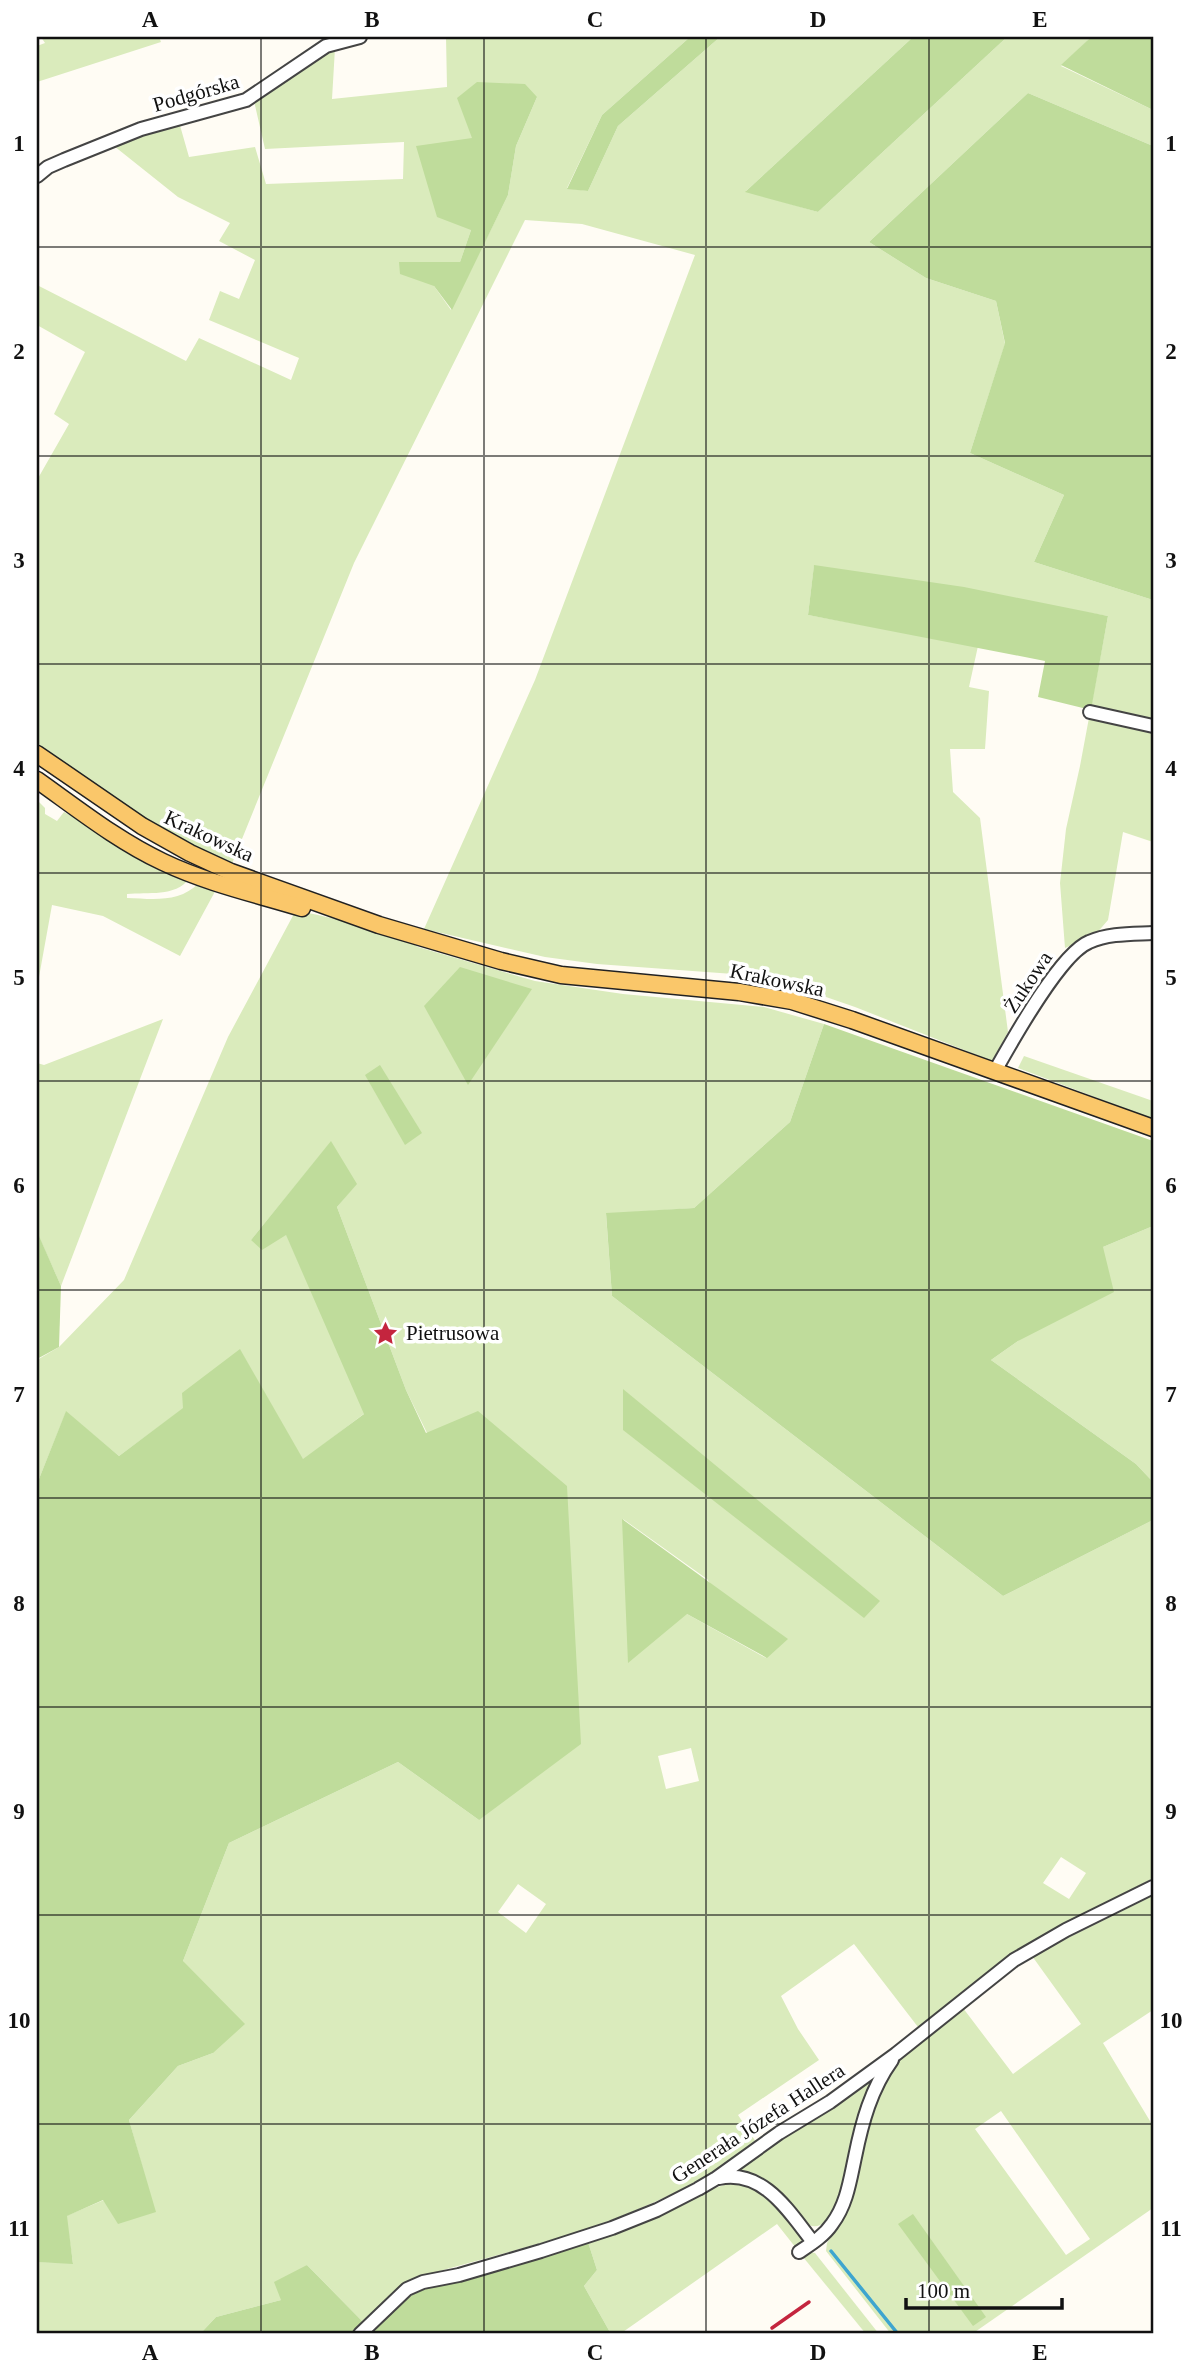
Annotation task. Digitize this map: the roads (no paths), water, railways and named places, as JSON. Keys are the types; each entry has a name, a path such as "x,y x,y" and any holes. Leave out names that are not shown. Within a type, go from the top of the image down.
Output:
{"main road":[{"name":"Krakowska","path":"37,754 114,809 190,853 231,872 379,925 501,961 561,975 739,992 792,1001 1153,1128"},
{"name":"Krakowska","path":"37,780 111,832 170,865 309,910 379,925"}],"street":[{"name":"Podgórska","path":"37,176 48,167 141,129 246,100 327,46 360,37"},
{"path":"1090,712 1153,726"},
{"name":"Żukowa","path":"995,1071 1058,971 1081,946 1103,937 1153,933"},
{"name":"Generała Józefa Hallera","path":"359,2334 407,2289 423,2282 541,2252 612,2228 657,2210 715,2179 896,2054 1014,1960 1066,1930 1153,1887"},
{"path":"799,2252 824,2234 840,2211 871,2097 883,2072 896,2054"},
{"path":"715,2179 736,2176 761,2184 773,2193 813,2242"}],"waterway":[{"path":"831,2251 898,2334"}],"railway":[{"path":"772,2328 809,2302"}],"place":[{"name":"Pietrusowa","path":"386,1333"}]}
